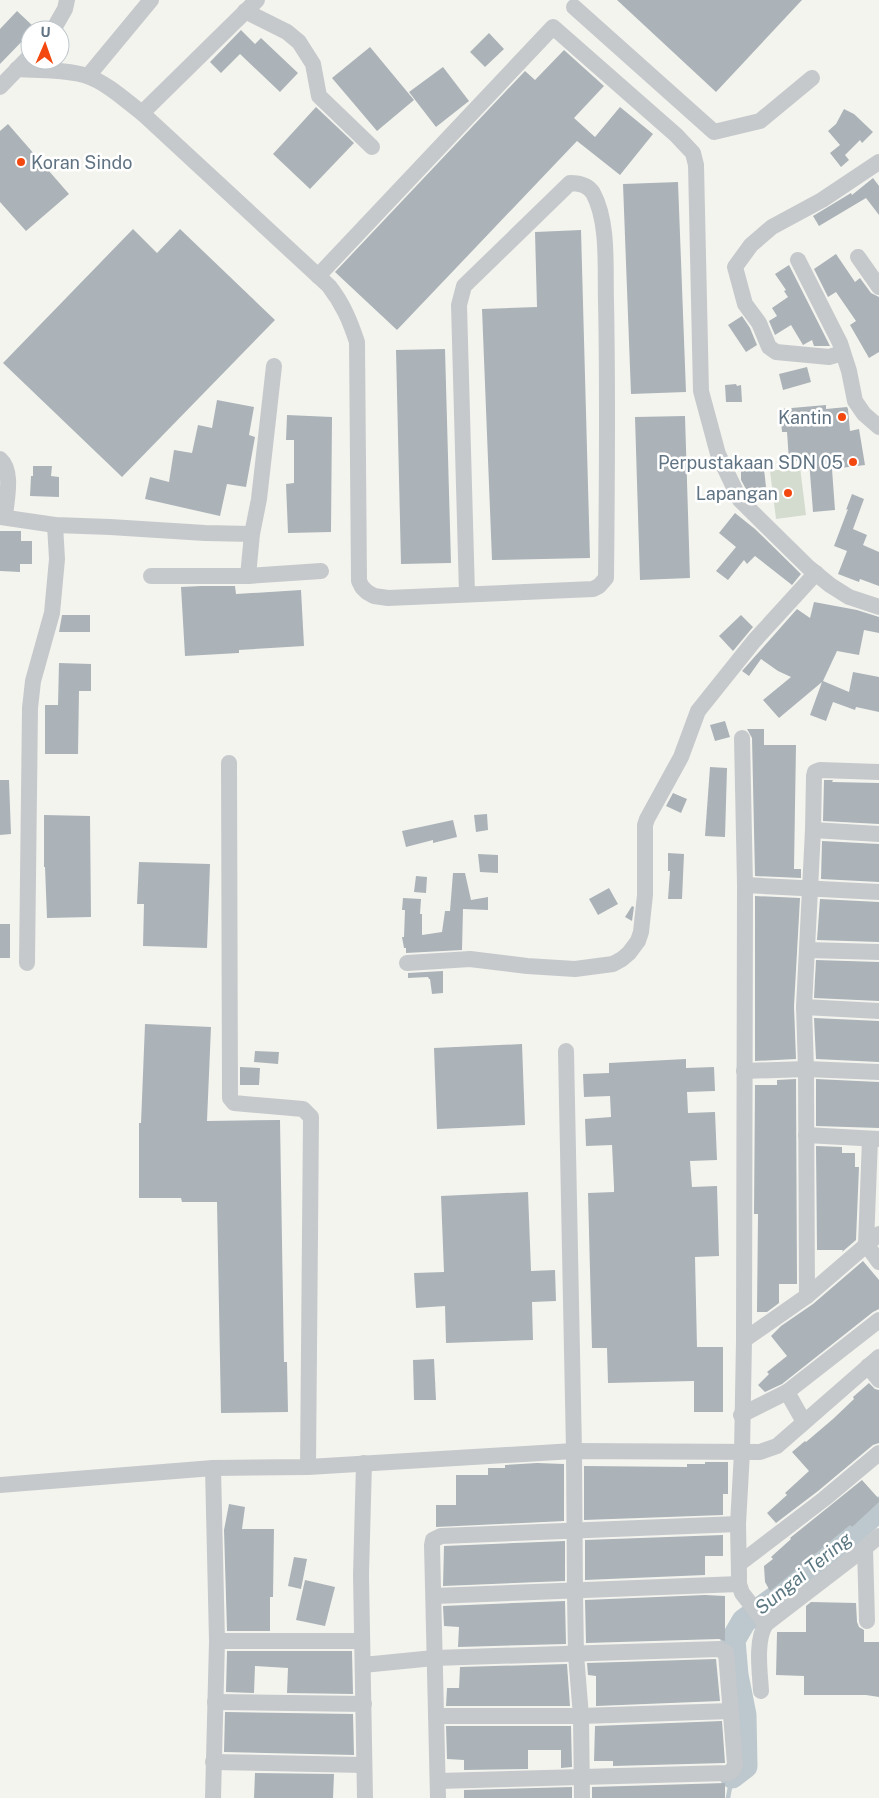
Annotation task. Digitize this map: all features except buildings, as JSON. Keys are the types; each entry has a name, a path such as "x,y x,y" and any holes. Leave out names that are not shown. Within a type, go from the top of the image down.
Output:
{"street":[{"path":"59,20 65,9 67,0"},
{"path":"88,76 150,0"},
{"path":"318,276 574,4 714,132 760,121 812,78"},
{"path":"142,113 251,6 299,42 313,64 319,96 372,146"},
{"path":"553,26 676,134 693,153 696,166 701,391 718,454 740,500 816,574 830,585 849,597 879,606"},
{"path":"0,87 20,66"},
{"path":"17,69 67,72 88,76 112,90 142,113 329,286 341,301 357,342 360,582 362,587 374,596 388,598 593,589 600,586 606,578 608,398 604,233 592,193 582,184 570,182 464,286 459,306 467,594"},
{"path":"676,134 694,114"},
{"path":"843,353 829,358 776,352 769,346 759,323 745,304 736,267 751,245 772,227 822,200 879,162"},
{"path":"858,257 879,287"},
{"path":"798,260 840,343 855,401 864,414 879,427"},
{"path":"248,576 274,366"},
{"path":"0,459 4,462 8,474 3,517 55,525 252,534"},
{"path":"27,963 30,708 33,681 52,613 57,559 55,525"},
{"path":"151,576 233,577 321,571"},
{"path":"407,962 470,959 527,966 575,969 613,964 629,953 638,941 641,932 645,895 645,825 681,757 698,711 754,641 816,574"},
{"path":"742,738 745,885 744,1340 741,1415 742,1452 738,1524 739,1564 741,1589 765,1623"},
{"path":"228,763 230,1098 234,1103 303,1109 311,1117 308,1467"},
{"path":"807,1296 804,1007 815,772 834,770 879,772"},
{"path":"813,830 879,834"},
{"path":"745,885 879,892"},
{"path":"807,950 879,952"},
{"path":"804,1007 879,1011"},
{"path":"566,1051 576,1655 581,1716 582,1798"},
{"path":"744,1070 806,1069 879,1072"},
{"path":"806,1136 875,1139 866,1244 879,1262"},
{"path":"744,1340 807,1296 879,1234"},
{"path":"741,1415 787,1392 879,1320"},
{"path":"0,1485 214,1468 308,1467 574,1451 765,1451 777,1446 873,1362 879,1380"},
{"path":"787,1392 804,1422"},
{"path":"739,1564 824,1500 879,1453"},
{"path":"364,1463 361,1576 364,1798"},
{"path":"213,1798 217,1641 214,1468"},
{"path":"438,1798 433,1540 440,1536 738,1524"},
{"path":"760,1691 760,1643 765,1623 879,1536"},
{"path":"865,1548 866,1621"},
{"path":"434,1596 741,1589"},
{"path":"217,1641 362,1641"},
{"path":"363,1665 434,1658 723,1650 728,1656 735,1764 733,1770 728,1773 438,1781"},
{"path":"215,1702 364,1704"},
{"path":"436,1716 581,1716 731,1711"},
{"path":"213,1762 364,1765"}],"shaded area":[{"name":"Lapangan","path":"800,467 806,515 776,519 770,471"}],"waterway":[{"name":"Sungai Tering","path":"732,1776 745,1766 744,1715 736,1675 733,1640 744,1621 792,1586 879,1509"},
{"path":"728,1798 732,1776"}],"place":[{"name":"Koran Sindo","path":"21,162"},
{"name":"Kantin","path":"842,417"},
{"name":"Perpustakaan SDN 05","path":"853,462"},
{"name":"Lapangan","path":"788,493"}]}
